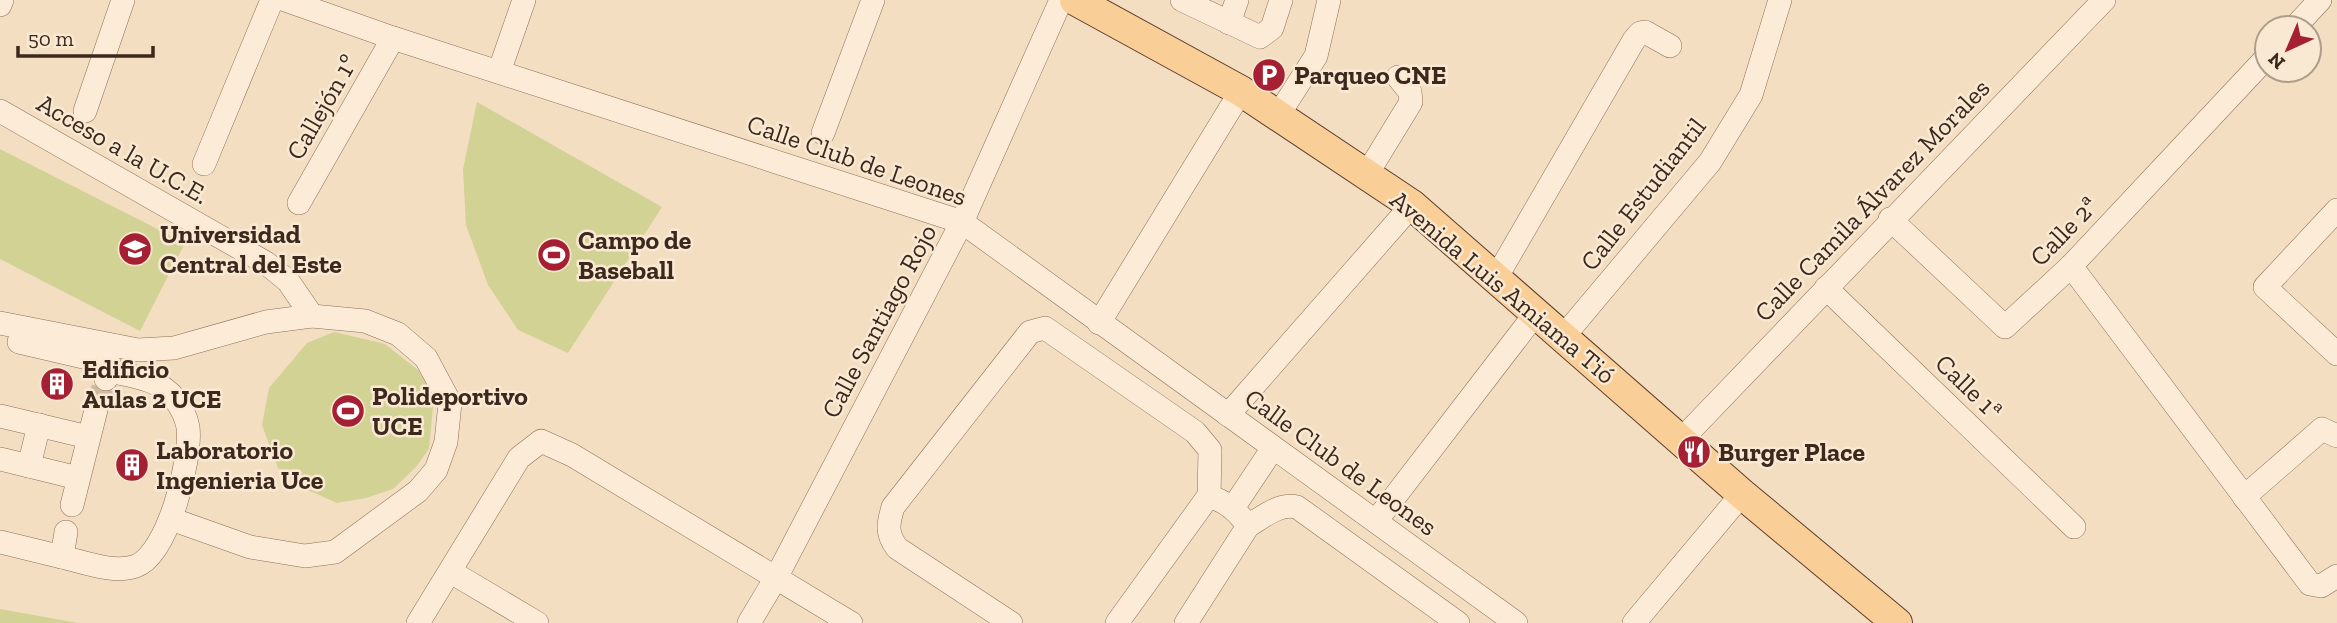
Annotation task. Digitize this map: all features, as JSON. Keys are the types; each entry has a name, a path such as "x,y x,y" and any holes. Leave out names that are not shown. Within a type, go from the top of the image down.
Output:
{"main road":[{"name":"Avenida Luis Amiama Tió","path":"1074,0 1279,114 1412,205 1742,494 1896,623"}],"street":[{"path":"0,5 2,0"},
{"path":"85,111 123,0"},
{"path":"204,164 272,0"},
{"name":"Calle Club de Leones","path":"285,0 393,38 962,222 1516,623"},
{"path":"499,72 524,0"},
{"path":"823,133 873,0"},
{"name":"Calle Santiago Rojo","path":"748,623 777,576 962,222 1061,0"},
{"path":"1229,23 1237,0"},
{"path":"1186,1 1253,35 1267,34 1281,0"},
{"path":"1279,114 1316,56 1329,0"},
{"name":"Calle Estudiantil","path":"1563,337 1710,162 1751,96 1780,0"},
{"name":"Calle Camila Álvarez Morales","path":"1681,440 1890,219 2104,0"},
{"path":"2307,14 2320,0"},
{"path":"1496,278 1634,40 1640,33 1645,32 1670,46"},
{"name":"Callejón 1º","path":"299,203 393,38"},
{"name":"Calle 2ª","path":"1890,219 2005,327 2071,266 2253,72"},
{"path":"1367,174 1411,102 1410,92 1398,77"},
{"path":"1099,323 1241,91"},
{"name":"Acceso a la U.C.E.","path":"0,111 266,263 288,281 312,316"},
{"path":"1228,415 1412,205"},
{"path":"2337,210 2265,287 2337,354"},
{"path":"2071,266 2310,584 2321,586 2337,576"},
{"name":"Calle 1ª","path":"1826,288 2074,527"},
{"path":"1376,521 1536,313"},
{"path":"0,323 138,350 174,348 267,322 312,316 365,321 398,334 426,358 450,403 446,442 436,470 418,491 335,552 305,556 250,547 171,519"},
{"path":"1011,623 897,548 889,537 888,525 893,507 1030,332 1045,328 1195,432 1210,450 1209,497 1117,623"},
{"path":"0,338 109,363 106,376 156,382 173,396 184,412 188,427 188,446 171,519 152,556 136,566 117,569 0,542"},
{"path":"72,505 96,410"},
{"path":"0,416 88,437"},
{"path":"29,466 38,426"},
{"path":"2244,497 2322,429 2337,436"},
{"path":"418,623 519,458 541,440 572,455 777,576 851,623"},
{"path":"1186,623 1273,448"},
{"path":"0,459 78,478"},
{"path":"1634,623 1742,494"},
{"path":"1209,497 1240,517 1287,505 1297,507 1458,623"},
{"path":"62,557 66,532"},
{"path":"451,572 537,623"}],"green space":[{"name":"Campo de Baseball","path":"477,102 662,207 568,353 518,330 488,285 466,225 463,169"},
{"path":"0,149 185,243 140,331 0,259"},
{"name":"Polideportivo UCE","path":"334,332 385,344 418,370 434,397 429,449 415,468 393,489 366,498 337,503 303,488 278,468 262,425 269,388 307,343"},
{"path":"0,609 78,623 0,623"}],"tunnel":[{"path":"96,410 105,382"}],"place":[{"name":"Parqueo CNE","path":"1269,75"},
{"name":"Universidad Central del Este","path":"135,249"},
{"name":"Campo de Baseball","path":"554,255"},
{"name":"Edificio Aulas 2 UCE","path":"57,384"},
{"name":"Polideportivo UCE","path":"348,411"},
{"name":"Burger Place","path":"1694,452"},
{"name":"Laboratorio Ingenieria Uce","path":"132,465"}]}
